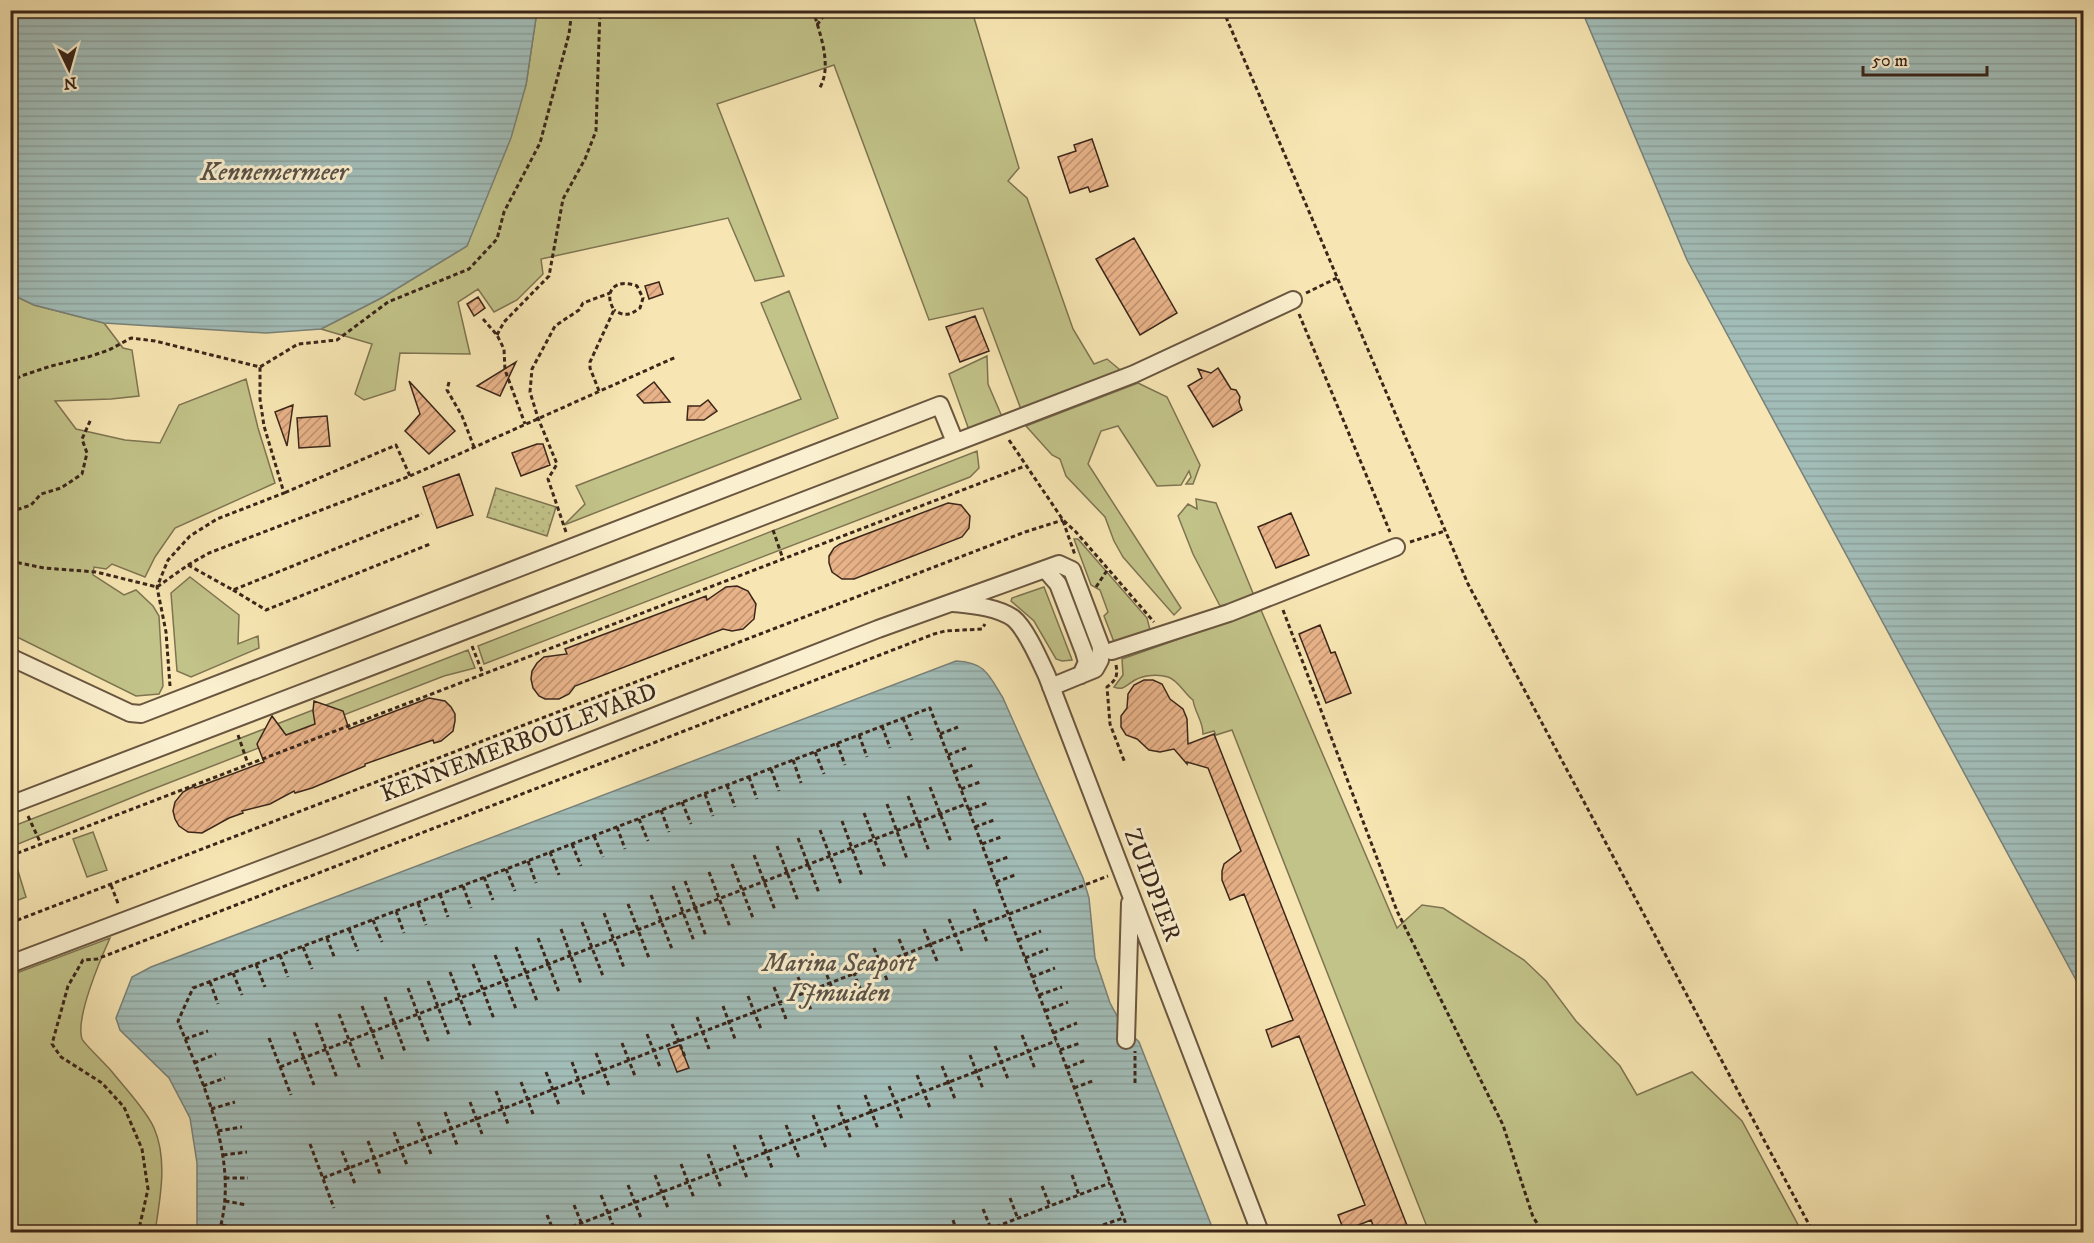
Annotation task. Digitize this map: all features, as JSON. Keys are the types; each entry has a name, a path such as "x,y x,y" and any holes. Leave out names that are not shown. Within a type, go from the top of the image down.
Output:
{"street":[{"path":"10,805 1134,374 1293,300"},
{"path":"10,657 130,713 141,714 940,405 955,442"},
{"path":"1112,651 1229,613 1396,547"},
{"name":"KENNEMERBOULEVARD","path":"10,964 314,849 878,628 1059,564 1072,570 1101,647 1100,660 1095,669 1051,687"},
{"name":"ZUIDPIER","path":"952,602 985,607 1014,619 1032,644 1051,687 1260,1233"},
{"path":"1126,1040 1130,893"}],"path":[{"path":"10,383 21,376 51,366 109,350 130,338 155,341 260,367 298,344 337,340 388,302 469,269 497,239 504,212 540,143 569,34 572,10"},
{"path":"497,335 504,322 549,276 563,199 585,159 596,130 600,10"},
{"path":"813,10 826,69 825,79 819,89"},
{"path":"817,25 828,10"},
{"path":"1224,10 1468,584 1812,1233"},
{"path":"1337,278 1293,300 1396,547 1445,531"},
{"path":"573,548 548,479 557,464 530,392 532,369 555,326 579,310 583,303 610,293 617,284 626,281 637,286 643,298 640,308 630,315 621,315 610,304 610,293"},
{"path":"599,391 590,362 614,310"},
{"path":"483,319 497,335 504,349 505,370 525,424"},
{"path":"10,561 44,568 96,572 157,587 209,553 410,476 676,357"},
{"path":"260,367 260,399 264,426 284,493"},
{"path":"449,382 447,390 462,417 474,447"},
{"path":"10,512 31,505 41,494 61,488 82,474 87,453 82,440 91,419"},
{"path":"1001,426 1025,466 1063,520 1163,633"},
{"path":"172,702 166,632 157,587 168,560 190,536 217,519 396,445 410,476"},
{"path":"10,856 1025,466"},
{"path":"233,590 422,514"},
{"path":"10,923 1025,531 1063,520"},
{"path":"775,535 783,559"},
{"path":"188,565 266,610 430,544"},
{"path":"1091,596 1108,569"},
{"path":"1277,594 1397,911 1503,1125 1533,1217 1543,1233"},
{"path":"135,1233 139,1229 148,1189 142,1149 124,1107 102,1083 61,1057 52,1044 68,986 83,960 97,958 934,634 945,631 982,629 994,611"},
{"path":"474,650 483,674"},
{"path":"1112,651 1117,676 1114,682 1107,687 1110,724 1125,764"},
{"path":"219,1233 225,1201 225,1178 219,1131 178,1021 193,988 930,708 1129,1233"},
{"path":"903,718 912,740"},
{"path":"882,726 890,748"},
{"path":"940,734 958,727"},
{"path":"859,735 867,757"},
{"path":"239,737 248,764"},
{"path":"837,743 845,765"},
{"path":"948,754 966,748"},
{"path":"815,752 824,774"},
{"path":"793,760 801,783"},
{"path":"954,772 973,765"},
{"path":"771,769 779,791"},
{"path":"749,777 757,799"},
{"path":"961,789 980,782"},
{"path":"727,785 735,807"},
{"path":"930,788 951,842"},
{"path":"705,794 713,816"},
{"path":"908,796 929,851"},
{"path":"682,802 691,824"},
{"path":"968,810 987,803"},
{"path":"887,804 907,859"},
{"path":"280,1067 966,804"},
{"path":"661,810 669,832"},
{"path":"864,813 885,867"},
{"path":"29,818 41,844"},
{"path":"639,819 648,841"},
{"path":"975,827 994,820"},
{"path":"842,821 862,876"},
{"path":"617,827 625,849"},
{"path":"820,830 841,884"},
{"path":"594,836 603,857"},
{"path":"982,844 1000,837"},
{"path":"798,838 819,893"},
{"path":"572,844 581,866"},
{"path":"777,846 798,901"},
{"path":"550,852 559,874"},
{"path":"754,855 775,910"},
{"path":"989,864 1008,857"},
{"path":"528,861 536,883"},
{"path":"732,864 753,918"},
{"path":"506,869 515,891"},
{"path":"709,872 730,927"},
{"path":"996,882 1016,875"},
{"path":"323,1178 1108,876"},
{"path":"484,878 493,900"},
{"path":"685,881 706,936"},
{"path":"111,885 119,906"},
{"path":"463,886 471,908"},
{"path":"673,886 694,941"},
{"path":"440,894 448,917"},
{"path":"651,895 672,949"},
{"path":"418,903 426,925"},
{"path":"628,903 649,958"},
{"path":"974,909 987,942"},
{"path":"396,911 404,933"},
{"path":"604,913 624,968"},
{"path":"949,919 962,951"},
{"path":"373,920 382,942"},
{"path":"582,922 603,976"},
{"path":"349,929 358,951"},
{"path":"561,929 582,984"},
{"path":"924,929 937,961"},
{"path":"1018,940 1041,931"},
{"path":"327,938 335,959"},
{"path":"538,938 559,992"},
{"path":"899,939 912,971"},
{"path":"303,947 312,969"},
{"path":"516,947 537,1001"},
{"path":"108,948 110,953"},
{"path":"874,948 887,981"},
{"path":"1025,958 1048,949"},
{"path":"280,955 288,977"},
{"path":"495,955 516,1009"},
{"path":"848,958 861,990"},
{"path":"256,964 265,987"},
{"path":"473,964 494,1018"},
{"path":"824,968 837,1000"},
{"path":"1032,977 1054,968"},
{"path":"450,972 471,1027"},
{"path":"233,973 242,995"},
{"path":"798,977 811,1010"},
{"path":"428,981 449,1035"},
{"path":"210,982 218,1004"},
{"path":"774,987 786,1019"},
{"path":"1039,995 1062,987"},
{"path":"408,988 429,1043"},
{"path":"748,996 761,1029"},
{"path":"385,997 405,1052"},
{"path":"1045,1011 1068,1002"},
{"path":"362,1006 383,1060"},
{"path":"723,1006 735,1039"},
{"path":"339,1014 360,1069"},
{"path":"697,1017 709,1049"},
{"path":"316,1023 337,1078"},
{"path":"1053,1033 1077,1023"},
{"path":"672,1024 685,1057"},
{"path":"185,1039 207,1031"},
{"path":"294,1032 314,1085"},
{"path":"647,1034 660,1067"},
{"path":"1022,1035 1035,1069"},
{"path":"269,1038 291,1095"},
{"path":"548,1215 556,1233 1056,1041"},
{"path":"622,1043 635,1076"},
{"path":"1060,1050 1080,1043"},
{"path":"994,1046 1008,1079"},
{"path":"596,1053 609,1086"},
{"path":"194,1062 216,1054"},
{"path":"970,1055 983,1089"},
{"path":"1066,1068 1086,1060"},
{"path":"572,1062 584,1095"},
{"path":"942,1066 955,1099"},
{"path":"546,1072 559,1105"},
{"path":"917,1075 930,1108"},
{"path":"203,1086 225,1078"},
{"path":"1074,1088 1095,1080"},
{"path":"520,1082 533,1114"},
{"path":"889,1086 902,1119"},
{"path":"496,1091 508,1124"},
{"path":"865,1095 878,1129"},
{"path":"211,1109 235,1102"},
{"path":"470,1102 482,1134"},
{"path":"838,1105 851,1138"},
{"path":"445,1112 457,1145"},
{"path":"813,1115 826,1148"},
{"path":"418,1122 431,1154"},
{"path":"786,1125 799,1158"},
{"path":"219,1131 242,1127"},
{"path":"394,1132 407,1165"},
{"path":"759,1135 772,1168"},
{"path":"368,1141 380,1174"},
{"path":"310,1144 334,1208"},
{"path":"734,1145 747,1178"},
{"path":"342,1151 355,1184"},
{"path":"223,1155 247,1152"},
{"path":"708,1154 721,1188"},
{"path":"681,1164 694,1198"},
{"path":"655,1174 668,1208"},
{"path":"1072,1175 1079,1195"},
{"path":"225,1178 248,1178"},
{"path":"982,1233 1110,1183"},
{"path":"628,1185 641,1218"},
{"path":"1042,1186 1050,1206"},
{"path":"602,1195 614,1228"},
{"path":"1010,1198 1018,1218"},
{"path":"225,1201 248,1205"},
{"path":"574,1205 585,1233"},
{"path":"983,1209 991,1229"},
{"path":"1104,1225 1123,1218"},
{"path":"953,1220 957,1233"},
{"path":"222,1225 244,1230"},
{"path":"521,1226 523,1233"}],"green space":[{"path":"537,11 972,11 1019,168 1008,181 1027,198 1073,329 1094,364 1107,359 1125,374 1022,412 983,308 929,320 834,65 717,104 784,276 755,281 728,218 541,259 543,274 517,300 494,312 478,289 458,302 470,354 400,353 395,390 364,400 355,394 372,344 321,329 383,297 467,246 526,85"},
{"path":"789,291 838,418 564,525 585,504 576,486 801,399 761,303"},
{"path":"11,294 34,305 104,323 123,348 132,350 139,396 55,401 76,429 125,440 160,443 179,405 246,379 275,483 175,528 155,557 145,577 112,564 106,569 94,567 93,575 124,595 136,590 153,606 159,616 163,686 159,694 136,696 11,634"},
{"path":"987,356 988,384 1003,419 969,430 949,374"},
{"path":"1138,383 1167,397 1200,465 1193,484 1186,484 1191,477 1189,471 1181,485 1157,486 1118,426 1101,431 1088,464 1181,608 1174,615 1123,557 1105,517 1066,476 1060,459 1052,455 1026,426"},
{"path":"977,451 979,468 970,477 484,664 478,646"},
{"path":"496,488 556,507 547,536 487,517"},
{"path":"1196,499 1216,503 1255,598 1220,606 1193,554 1178,516 1188,504 1197,509"},
{"path":"1074,539 1078,539 1147,618 1150,630 1114,642 1104,616 1108,612 1100,590 1091,585"},
{"path":"190,577 239,615 238,644 258,636 259,648 191,677 177,671 171,593"},
{"path":"1044,587 1072,660 1056,659 1034,621 1011,601 1012,598"},
{"path":"1261,610 1397,928 1422,905 1443,908 1524,960 1546,981 1576,1021 1620,1066 1637,1095 1692,1072 1742,1121 1802,1232 1429,1232 1232,730 1216,735 1214,731 1203,734 1193,700 1168,677 1147,676 1123,688 1114,687 1123,675 1122,659"},
{"path":"468,650 475,668 444,676 11,847 11,827"},
{"path":"93,832 107,870 87,877 73,839"},
{"path":"15,861 26,897 11,903 11,863"},
{"path":"110,938 85,1003 81,1029 82,1039 110,1069 146,1114 154,1128 162,1166 161,1193 155,1232 21,1232 10,1229 11,975"}],"water":[{"name":"Kennemermeer","path":"26,11 537,11 526,85 511,138 467,246 383,297 321,329 266,333 104,323 34,305 11,294 11,26"},
{"path":"1582,11 2083,11 2083,993 1687,260"},
{"name":"Marina Seaport IJmuiden","path":"956,661 980,667 990,676 1003,698 1083,878 1089,898 1095,958 1110,1003 1122,1025 1139,1042 1214,1232 197,1232 197,1163 190,1118 169,1078 120,1030 116,1018 132,977 151,967"}],"building":[{"path":"1092,139 1108,186 1090,192 1088,187 1070,193 1058,157 1076,151 1074,145"},
{"path":"1134,238 1177,313 1140,335 1096,259"},
{"path":"659,282 663,294 649,299 645,286"},
{"path":"478,297 485,308 474,316 467,304"},
{"path":"975,316 989,351 960,362 946,327"},
{"path":"516,362 500,396 477,386"},
{"path":"1218,368 1231,389 1236,390 1240,397 1242,410 1213,427 1188,386 1202,378 1198,369 1211,373"},
{"path":"409,381 455,431 429,454 405,431 420,414"},
{"path":"654,382 670,402 644,403 637,395"},
{"path":"708,400 717,411 704,420 687,420 688,406 700,406"},
{"path":"293,405 287,446 275,412"},
{"path":"327,416 330,446 299,448 297,418"},
{"path":"543,444 550,465 521,476 512,453"},
{"path":"459,474 473,515 437,528 423,487"},
{"path":"948,503 961,505 970,516 969,528 962,537 854,579 842,579 832,572 829,556 840,544"},
{"path":"1291,513 1309,555 1276,568 1258,527"},
{"path":"737,586 748,591 756,604 754,619 743,629 732,631 723,629 575,686 569,694 559,699 545,699 539,696 533,688 532,671 544,657 567,654 565,649 706,596 707,600 726,587"},
{"path":"1320,625 1331,653 1335,652 1351,693 1326,703 1299,634"},
{"path":"1144,680 1153,680 1162,684 1170,699 1183,709 1187,719 1188,744 1214,734 1410,1233 1376,1233 1371,1220 1344,1231 1338,1215 1365,1205 1299,1036 1272,1047 1266,1030 1293,1020 1244,894 1230,900 1222,880 1224,864 1241,851 1208,768 1187,762 1187,764 1174,749 1160,752 1149,750 1137,739 1126,735 1121,727 1121,716 1127,708 1128,694 1134,685"},
{"path":"429,698 445,701 455,714 453,731 441,741 434,743 433,740 365,764 365,766 312,788 295,793 294,791 270,804 242,811 243,813 202,833 188,832 179,826 175,819 173,811 175,802 183,792 194,786 195,788 264,762 257,744 272,716 286,735 315,724 314,701 343,711 349,729"},
{"path":"680,1045 689,1068 677,1072 668,1049"}]}
